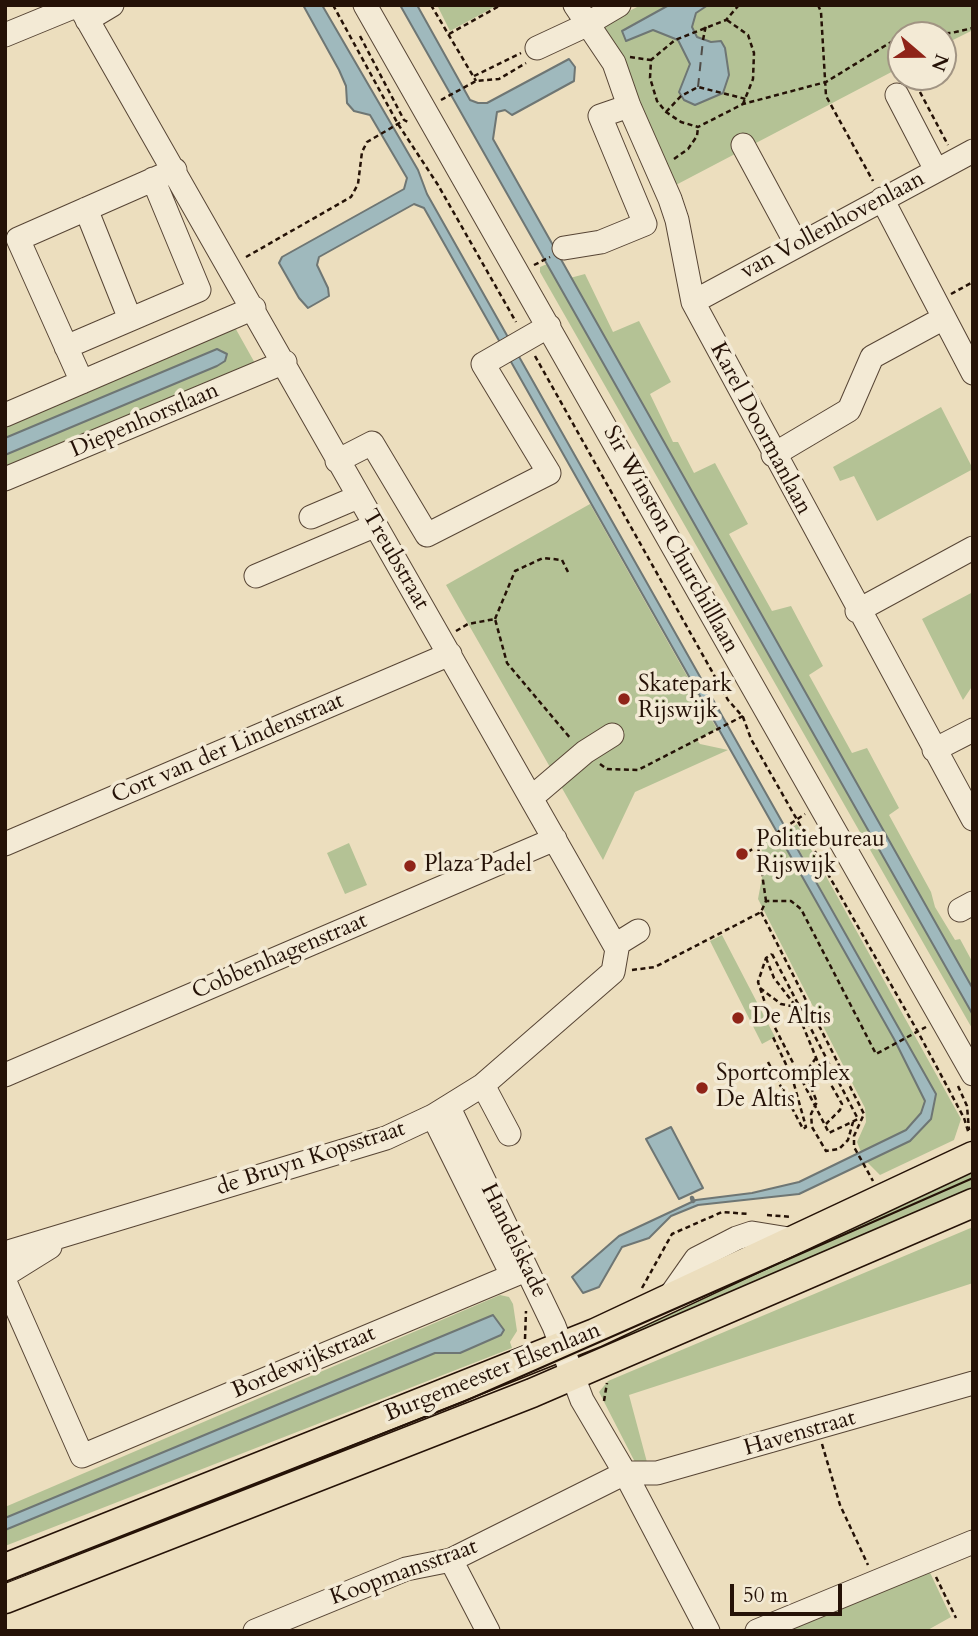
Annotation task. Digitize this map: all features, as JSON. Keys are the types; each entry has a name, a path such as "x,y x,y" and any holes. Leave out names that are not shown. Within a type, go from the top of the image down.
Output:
{"main road":[{"name":"Burgemeester Elsenlaan","path":"5,1568 670,1296 795,1240 971,1140"},
{"name":"Burgemeester Elsenlaan","path":"5,1599 571,1376 973,1203"}],"street":[{"path":"5,35 82,10 112,5"},
{"name":"Sir Winston Churchilllaan","path":"365,5 973,1074"},
{"path":"537,48 581,14 620,5"},
{"name":"Treubstraat","path":"82,10 231,266 374,526 617,946"},
{"name":"Karel Doormanlaan","path":"581,14 614,63 677,220 693,302 857,611 973,819"},
{"path":"897,95 955,160"},
{"path":"564,248 601,242 645,225 600,116 629,106"},
{"path":"743,145 796,245"},
{"name":"van Vollenhovenlaan","path":"693,302 955,160"},
{"path":"82,382 18,239 175,170"},
{"path":"66,347 199,290 153,179"},
{"path":"882,199 973,373"},
{"path":"86,209 130,320"},
{"path":"5,415 254,308"},
{"path":"774,455 849,410 872,357 940,310"},
{"path":"337,461 372,443 427,535 549,472 483,364 549,326"},
{"name":"Diepenhorstlaan","path":"5,479 285,362"},
{"path":"311,517 358,497"},
{"path":"256,576 374,526"},
{"path":"857,611 973,548"},
{"name":"Cort van der Lindenstraat","path":"5,844 446,647"},
{"path":"934,750 973,730"},
{"path":"531,798 584,752 612,735"},
{"name":"Cobbenhagenstraat","path":"5,1074 555,839"},
{"path":"616,979 617,946 638,931"},
{"name":"de Bruyn Kopsstraat","path":"5,1253 386,1138 441,1112 484,1085 616,979"},
{"path":"484,1085 509,1134"},
{"name":"Handelskade","path":"441,1112 519,1273 545,1346"},
{"name":"de Bruyn Kopsstraat","path":"5,1275 65,1237"},
{"name":"Handelskade","path":"519,1273 525,1299 545,1346 571,1376 625,1472 708,1631"},
{"name":"Bordewijkstraat","path":"5,1282 82,1456 519,1273"},
{"name":"Havenstraat","path":"625,1472 657,1473 973,1384"},
{"name":"Koopmansstraat","path":"255,1631 406,1569 451,1560 625,1472"},
{"path":"757,1631 927,1558 973,1542"},
{"path":"451,1560 488,1631"}],"path":[{"path":"333,5 396,125 438,185 516,346 728,700 743,717 751,738 918,1032 964,1118 971,1140"},
{"path":"431,5 476,81"},
{"path":"448,35 501,5"},
{"path":"625,57 651,60 675,40 726,20 739,5"},
{"path":"818,5 821,12 826,96 882,199"},
{"path":"726,20 742,28 752,43 755,67 751,88 743,104"},
{"path":"703,40 706,26"},
{"path":"651,60 650,78 657,101 666,112 681,122 698,127 743,104 775,97 792,88 826,82 887,44"},
{"path":"474,76 537,48"},
{"path":"441,100 476,81 499,79 531,61 537,48"},
{"path":"666,112 681,96 698,87 746,99"},
{"path":"919,91 955,160"},
{"path":"231,266 351,197 358,184 367,142 404,120"},
{"path":"656,167 688,149 697,136 698,127"},
{"path":"940,310 973,282"},
{"path":"568,572 562,560 543,558 515,571 495,619 507,663 584,752 607,769 638,770 716,733 749,713"},
{"path":"446,647 468,624 495,619"},
{"path":"748,852 789,824"},
{"path":"616,979 655,967 761,912 766,901 759,844"},
{"path":"766,901 791,901 801,908 876,1054 926,1027"},
{"path":"761,912 864,1114 855,1136 854,1147 868,1171"},
{"path":"768,948 772,954 858,1119 829,1133 770,1018 758,982 766,958 772,954"},
{"path":"766,958 774,978 796,1007 816,1057 842,1104 841,1111 826,1124"},
{"path":"760,988 781,1004 796,1007"},
{"path":"768,1062 803,1129 806,1127 792,1077 773,1037"},
{"path":"816,1057 805,1073 817,1102 811,1114 812,1127 825,1152 839,1149 848,1140 853,1122"},
{"name":"Handelskade","path":"525,1299 545,1346"},
{"path":"818,1428 839,1505 875,1581"},
{"path":"927,1558 956,1618"}],"green space":[{"path":"437,5 498,5 450,31"},
{"path":"641,5 973,5 973,30 957,38 957,21 887,21 887,74 672,187 602,25"},
{"path":"547,264 973,1015 973,1030 540,272 540,267"},
{"path":"585,274 613,332 639,321 671,382 650,394 673,442 678,442 694,473 715,463 748,524 729,534 772,611 791,606 823,666 809,675 852,753 867,748 899,808 889,815 931,892 935,907 955,940 960,939 973,963 973,989 570,278"},
{"path":"233,324 256,365 5,472 5,455 225,361 222,350 217,349 5,438 5,420"},
{"path":"941,407 973,469 877,521 854,476 840,481 833,467"},
{"path":"590,504 717,729 697,740 700,744 728,750 635,792 603,860 446,585"},
{"path":"973,592 973,685 963,700 922,619"},
{"path":"797,824 961,1119 954,1140 880,1175 867,1162 910,1141 931,1118 935,1093 788,830"},
{"path":"778,835 894,1039 925,1101 921,1113 906,1130 861,1152 857,1142 866,1122 865,1108 758,899 764,867 761,845"},
{"path":"349,843 367,885 345,894 327,853"},
{"path":"722,935 775,1037 762,1044 710,941"},
{"path":"973,1166 973,1194 610,1351 604,1335"},
{"path":"973,1227 973,1283 629,1395 648,1466 639,1470 599,1392 608,1381"},
{"path":"500,1295 509,1297 513,1304 517,1331 510,1342 512,1348 5,1546 5,1530 435,1353 460,1353 501,1335 493,1315 5,1518 5,1507"},
{"path":"925,1562 951,1617 926,1631 764,1631"}],"water":[{"path":"303,5 322,5 418,170 427,194 936,1094 931,1119 910,1141 799,1194 698,1205 671,1216 649,1238 622,1247 599,1287 583,1293 572,1277 619,1236 696,1200 752,1193 799,1182 906,1130 921,1113 925,1101 894,1039 424,208 414,204 319,257 317,265 329,296 308,308 299,298 279,263 282,257 404,189 407,178 370,115 354,111 347,103 346,86 339,70"},
{"path":"400,5 417,5 470,100 478,103 487,103 569,59 575,67 574,81 512,115 505,110 497,112 493,139 973,989 973,1015"},
{"path":"669,5 708,5 696,13 692,27 697,37 711,42 721,41 725,48 729,75 723,93 695,105 684,100 679,92 690,64 678,40 653,30 626,41 622,31"},
{"path":"217,349 227,354 225,361 217,366 5,455 5,438"},
{"path":"671,1127 703,1188 679,1199 646,1139"},
{"path":"493,1315 504,1330 501,1335 460,1353 435,1353 5,1530 5,1518"}],"ferry route":[{"path":"698,87 703,40"}],"tram line":[{"path":"5,1582 463,1402 973,1178"}],"place":[{"name":"Skatepark Rijswijk","path":"624,699"},
{"name":"Politiebureau Rijswijk","path":"742,854"},
{"name":"Plaza Padel","path":"410,866"},
{"name":"De Altis","path":"738,1018"},
{"name":"Sportcomplex De Altis","path":"702,1088"}]}
